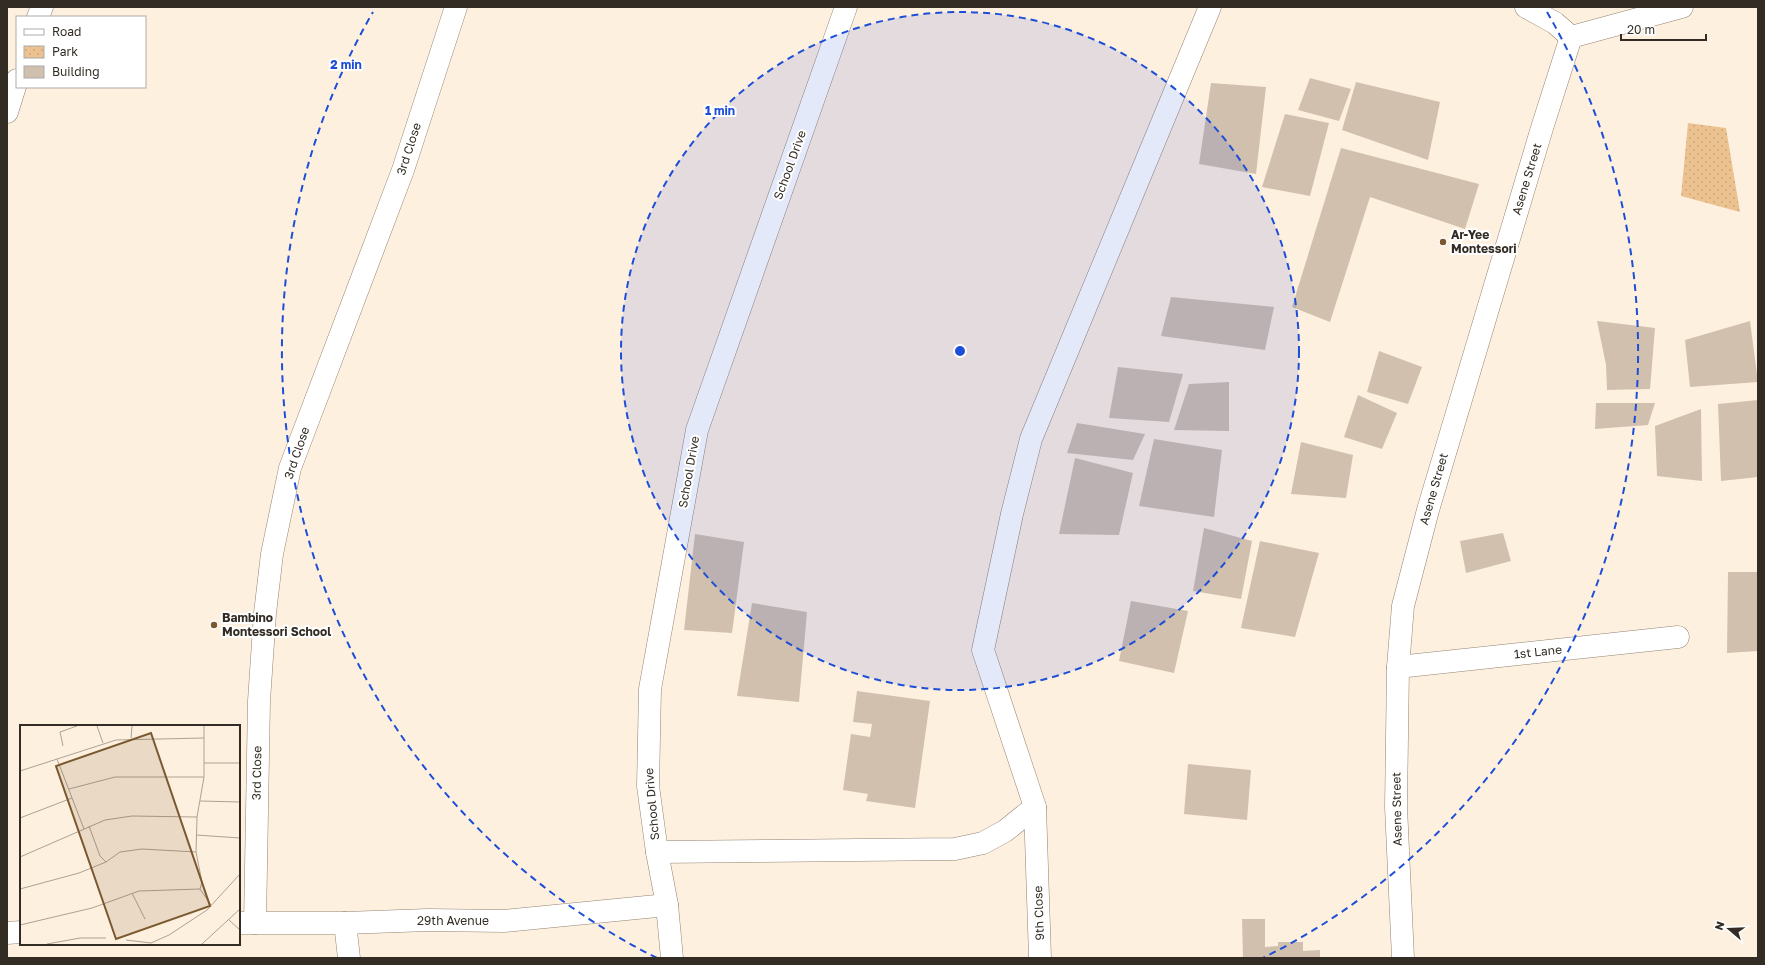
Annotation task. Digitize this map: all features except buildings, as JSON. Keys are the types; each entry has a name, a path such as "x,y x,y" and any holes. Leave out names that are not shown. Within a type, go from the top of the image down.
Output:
{"street":[{"name":"3rd Close","path":"247,923 265,612 272,554 290,468 403,170 456,7"},
{"name":"School Drive","path":"672,958 667,905 657,852 648,786 650,689 697,430 846,7"},
{"name":"9th Close","path":"1040,958 1035,807 983,650 1031,439 1210,7"},
{"path":"1526,7 1555,23 1571,37 1682,7"},
{"name":"Asene Street","path":"1403,958 1396,807 1398,667 1403,606 1428,510 1542,128 1571,37"},
{"path":"7,112 16,83"},
{"name":"1st Lane","path":"1398,667 1678,637"},
{"path":"657,852 955,849 983,843 1006,831 1035,807"},
{"name":"29th Avenue","path":"247,923 345,923 428,920 504,921 667,905"},
{"path":"345,923 349,958"},
{"path":"7,933 20,932"}],"green space":[{"path":"1688,123 1726,128 1740,212 1681,196"}],"place":[{"name":"Ar-Yee Montessori","path":"1443,242"},
{"name":"Bambino Montessori School","path":"214,625"}]}
